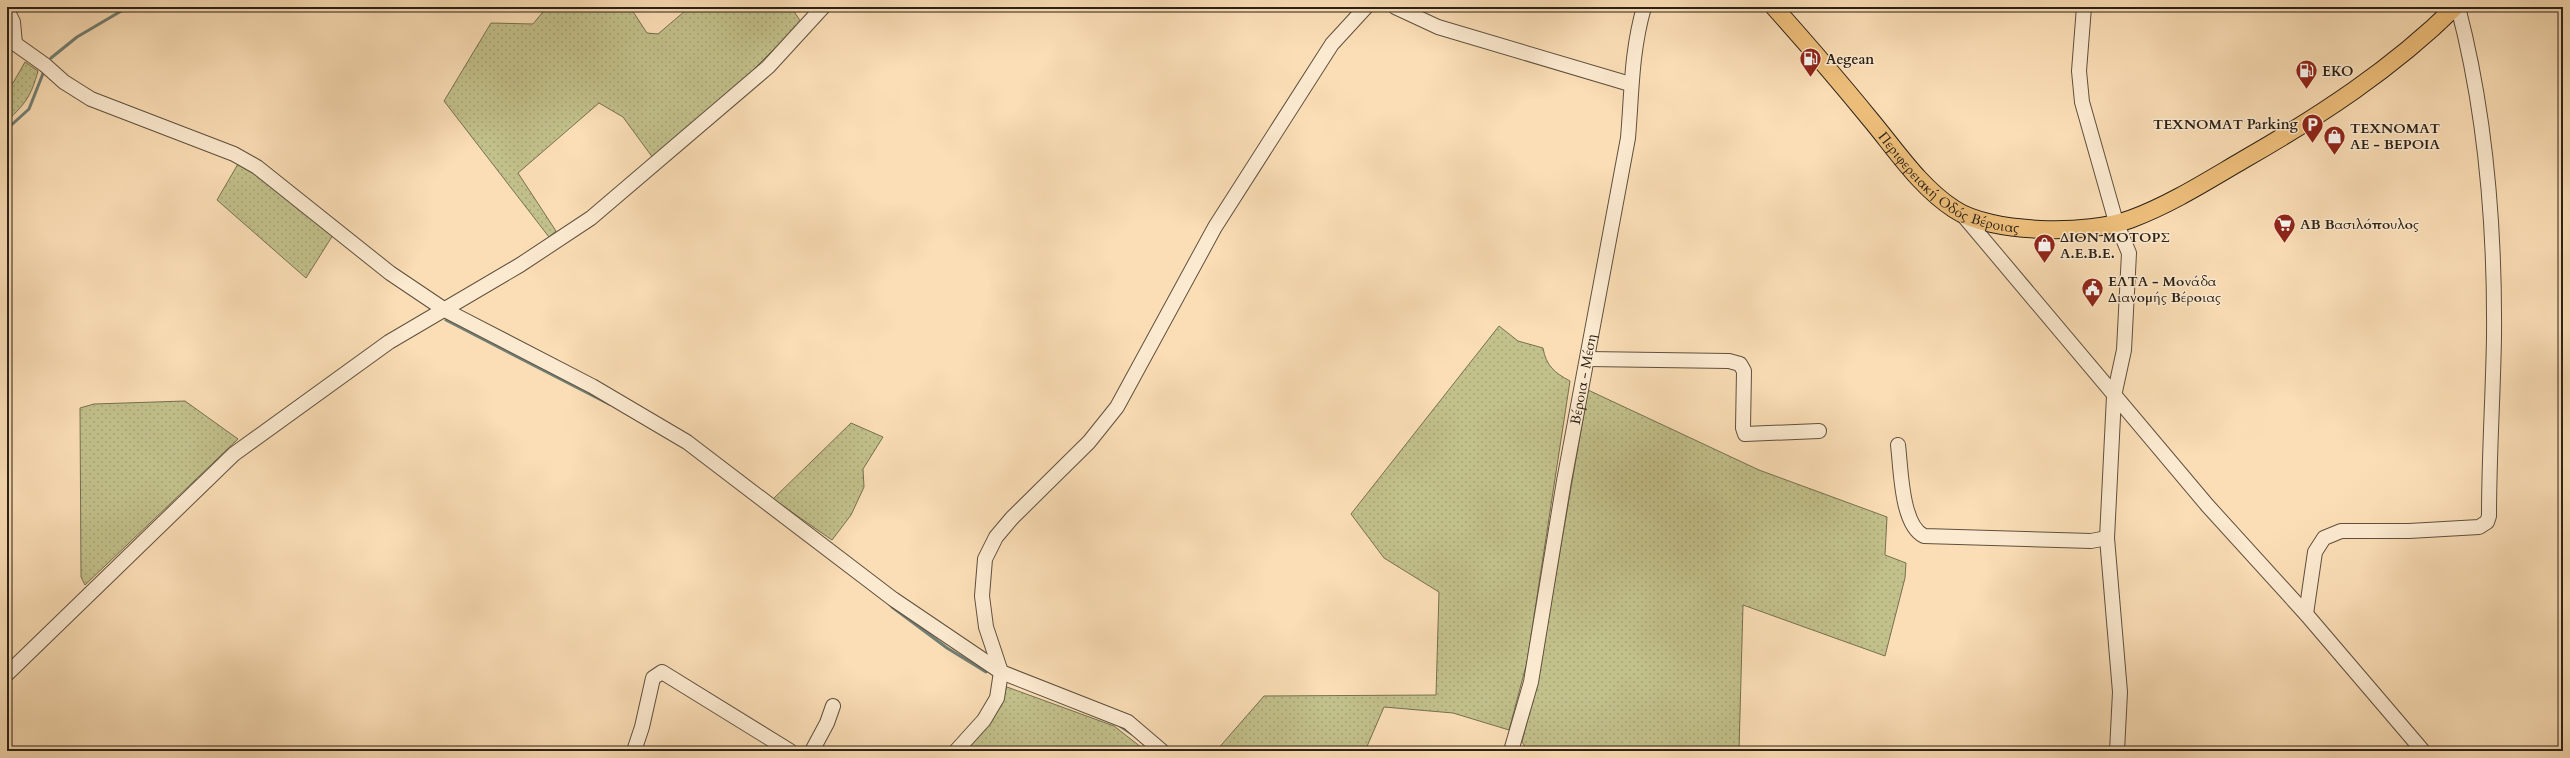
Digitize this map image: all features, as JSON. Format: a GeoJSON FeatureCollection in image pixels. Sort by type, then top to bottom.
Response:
{"type":"FeatureCollection","features":[{"type":"Feature","properties":{"kind":"main road","name":"Περιφερειακή Οδός Βέροιας"},"geometry":{"type":"LineString","coordinates":[[1774,7],[1932,192],[1962,214],[1987,224],[2040,229],[2072,229],[2129,220],[2178,198],[2328,109],[2394,63],[2457,7]]}},
{"type":"Feature","properties":{"kind":"street"},"geometry":{"type":"LineString","coordinates":[[7,674],[234,454],[336,379],[365,361],[389,342],[445,310],[591,218],[768,67],[824,7]]}},
{"type":"Feature","properties":{"kind":"street"},"geometry":{"type":"LineString","coordinates":[[956,751],[984,720],[997,698],[1001,672],[986,627],[982,596],[985,559],[996,537],[1012,518],[1089,442],[1117,407],[1215,227],[1332,44],[1366,7]]}},
{"type":"Feature","properties":{"kind":"street"},"geometry":{"type":"LineString","coordinates":[[1395,7],[1438,27],[1630,84]]}},
{"type":"Feature","properties":{"kind":"street","name":"Βέροια - Μέση"},"geometry":{"type":"LineString","coordinates":[[1515,749],[1531,682],[1564,481],[1588,359],[1628,138],[1630,84],[1636,36],[1644,7]]}},
{"type":"Feature","properties":{"kind":"street"},"geometry":{"type":"LineString","coordinates":[[2084,7],[2079,70],[2082,102],[2116,222],[2129,253],[2124,350],[2114,396],[2107,538],[2120,692],[2117,751]]}},
{"type":"Feature","properties":{"kind":"street"},"geometry":{"type":"LineString","coordinates":[[2306,614],[2316,552],[2324,538],[2341,531],[2409,531],[2478,526],[2487,522],[2489,516],[2494,335],[2491,203],[2479,115],[2457,7]]}},
{"type":"Feature","properties":{"kind":"street"},"geometry":{"type":"LineString","coordinates":[[7,10],[13,22],[11,41],[64,82],[91,99],[234,154],[257,167],[390,273],[445,310],[592,386],[687,442],[893,599],[1001,672],[1128,722],[1162,751]]}},
{"type":"Feature","properties":{"kind":"street"},"geometry":{"type":"LineString","coordinates":[[1962,214],[2028,290],[2114,396],[2207,505],[2306,614],[2423,751]]}},
{"type":"Feature","properties":{"kind":"street"},"geometry":{"type":"LineString","coordinates":[[1588,359],[1729,361],[1740,364],[1744,371],[1743,428],[1745,434],[1818,431]]}},
{"type":"Feature","properties":{"kind":"street"},"geometry":{"type":"LineString","coordinates":[[1898,445],[1905,501],[1911,523],[1917,533],[1924,536],[2091,541],[2107,538]]}},
{"type":"Feature","properties":{"kind":"street"},"geometry":{"type":"LineString","coordinates":[[634,751],[642,727],[653,678],[656,673],[662,672],[790,751]]}},
{"type":"Feature","properties":{"kind":"street"},"geometry":{"type":"LineString","coordinates":[[812,751],[827,723],[833,706]]}},
{"type":"Feature","properties":{"kind":"shaded area"},"geometry":{"type":"Polygon","coordinates":[[[547,7],[630,7],[647,33],[658,34],[685,11],[683,7],[791,7],[801,22],[735,88],[653,158],[623,117],[599,103],[518,173],[556,231],[549,237],[444,101],[491,23],[533,24],[547,7]]]}},
{"type":"Feature","properties":{"kind":"shaded area"},"geometry":{"type":"Polygon","coordinates":[[[25,62],[38,71],[27,99],[7,121],[7,83],[13,83],[25,62]]]}},
{"type":"Feature","properties":{"kind":"shaded area"},"geometry":{"type":"Polygon","coordinates":[[[238,164],[257,175],[333,235],[306,278],[217,200],[238,164]]]}},
{"type":"Feature","properties":{"kind":"shaded area"},"geometry":{"type":"Polygon","coordinates":[[[1499,326],[1518,341],[1543,348],[1546,360],[1552,368],[1570,381],[1527,662],[1509,730],[1453,713],[1384,707],[1365,751],[1216,751],[1264,696],[1436,695],[1439,592],[1384,558],[1351,514],[1499,326]]]}},
{"type":"Feature","properties":{"kind":"shaded area"},"geometry":{"type":"Polygon","coordinates":[[[1588,390],[1759,470],[1887,517],[1885,555],[1906,563],[1905,578],[1885,656],[1743,605],[1739,750],[1528,751],[1522,742],[1539,672],[1588,390]]]}},
{"type":"Feature","properties":{"kind":"shaded area"},"geometry":{"type":"Polygon","coordinates":[[[185,401],[238,439],[85,585],[81,577],[80,408],[94,404],[185,401]]]}},
{"type":"Feature","properties":{"kind":"shaded area"},"geometry":{"type":"Polygon","coordinates":[[[851,423],[883,437],[863,469],[864,487],[851,515],[832,540],[773,499],[851,423]]]}},
{"type":"Feature","properties":{"kind":"shaded area"},"geometry":{"type":"Polygon","coordinates":[[[1007,687],[1114,726],[1146,751],[962,751],[1001,700],[1007,687]]]}},
{"type":"Feature","properties":{"kind":"waterway"},"geometry":{"type":"LineString","coordinates":[[51,58],[77,37],[128,7]]}},
{"type":"Feature","properties":{"kind":"waterway"},"geometry":{"type":"LineString","coordinates":[[7,129],[29,109],[44,71]]}},
{"type":"Feature","properties":{"kind":"waterway"},"geometry":{"type":"LineString","coordinates":[[446,320],[609,404]]}},
{"type":"Feature","properties":{"kind":"waterway"},"geometry":{"type":"LineString","coordinates":[[892,607],[947,648],[986,672]]}},
{"type":"Feature","properties":{"kind":"waterway"},"geometry":{"type":"LineString","coordinates":[[1117,724],[1132,734]]}},
{"type":"Feature","properties":{"kind":"place","name":"Aegean"},"geometry":{"type":"Point","coordinates":[1811,78]}},
{"type":"Feature","properties":{"kind":"place","name":"EKO"},"geometry":{"type":"Point","coordinates":[2307,90]}},
{"type":"Feature","properties":{"kind":"place","name":"ΤΕΧΝΟΜΑΤ Parking"},"geometry":{"type":"Point","coordinates":[2313,144]}},
{"type":"Feature","properties":{"kind":"place","name":"ΤΕΧΝΟΜΑΤ ΑΕ - ΒΕΡΟΙΑ"},"geometry":{"type":"Point","coordinates":[2335,156]}},
{"type":"Feature","properties":{"kind":"place","name":"ΑΒ Βασιλόπουλος"},"geometry":{"type":"Point","coordinates":[2285,244]}},
{"type":"Feature","properties":{"kind":"place","name":"ΔΙΟΝ ΜΟΤΟΡΣ Α.Ε.Β.Ε."},"geometry":{"type":"Point","coordinates":[2044,264]}},
{"type":"Feature","properties":{"kind":"place","name":"ΕΛΤΑ - Μονάδα Διανομής Βέροιας"},"geometry":{"type":"Point","coordinates":[2092,308]}}]}
